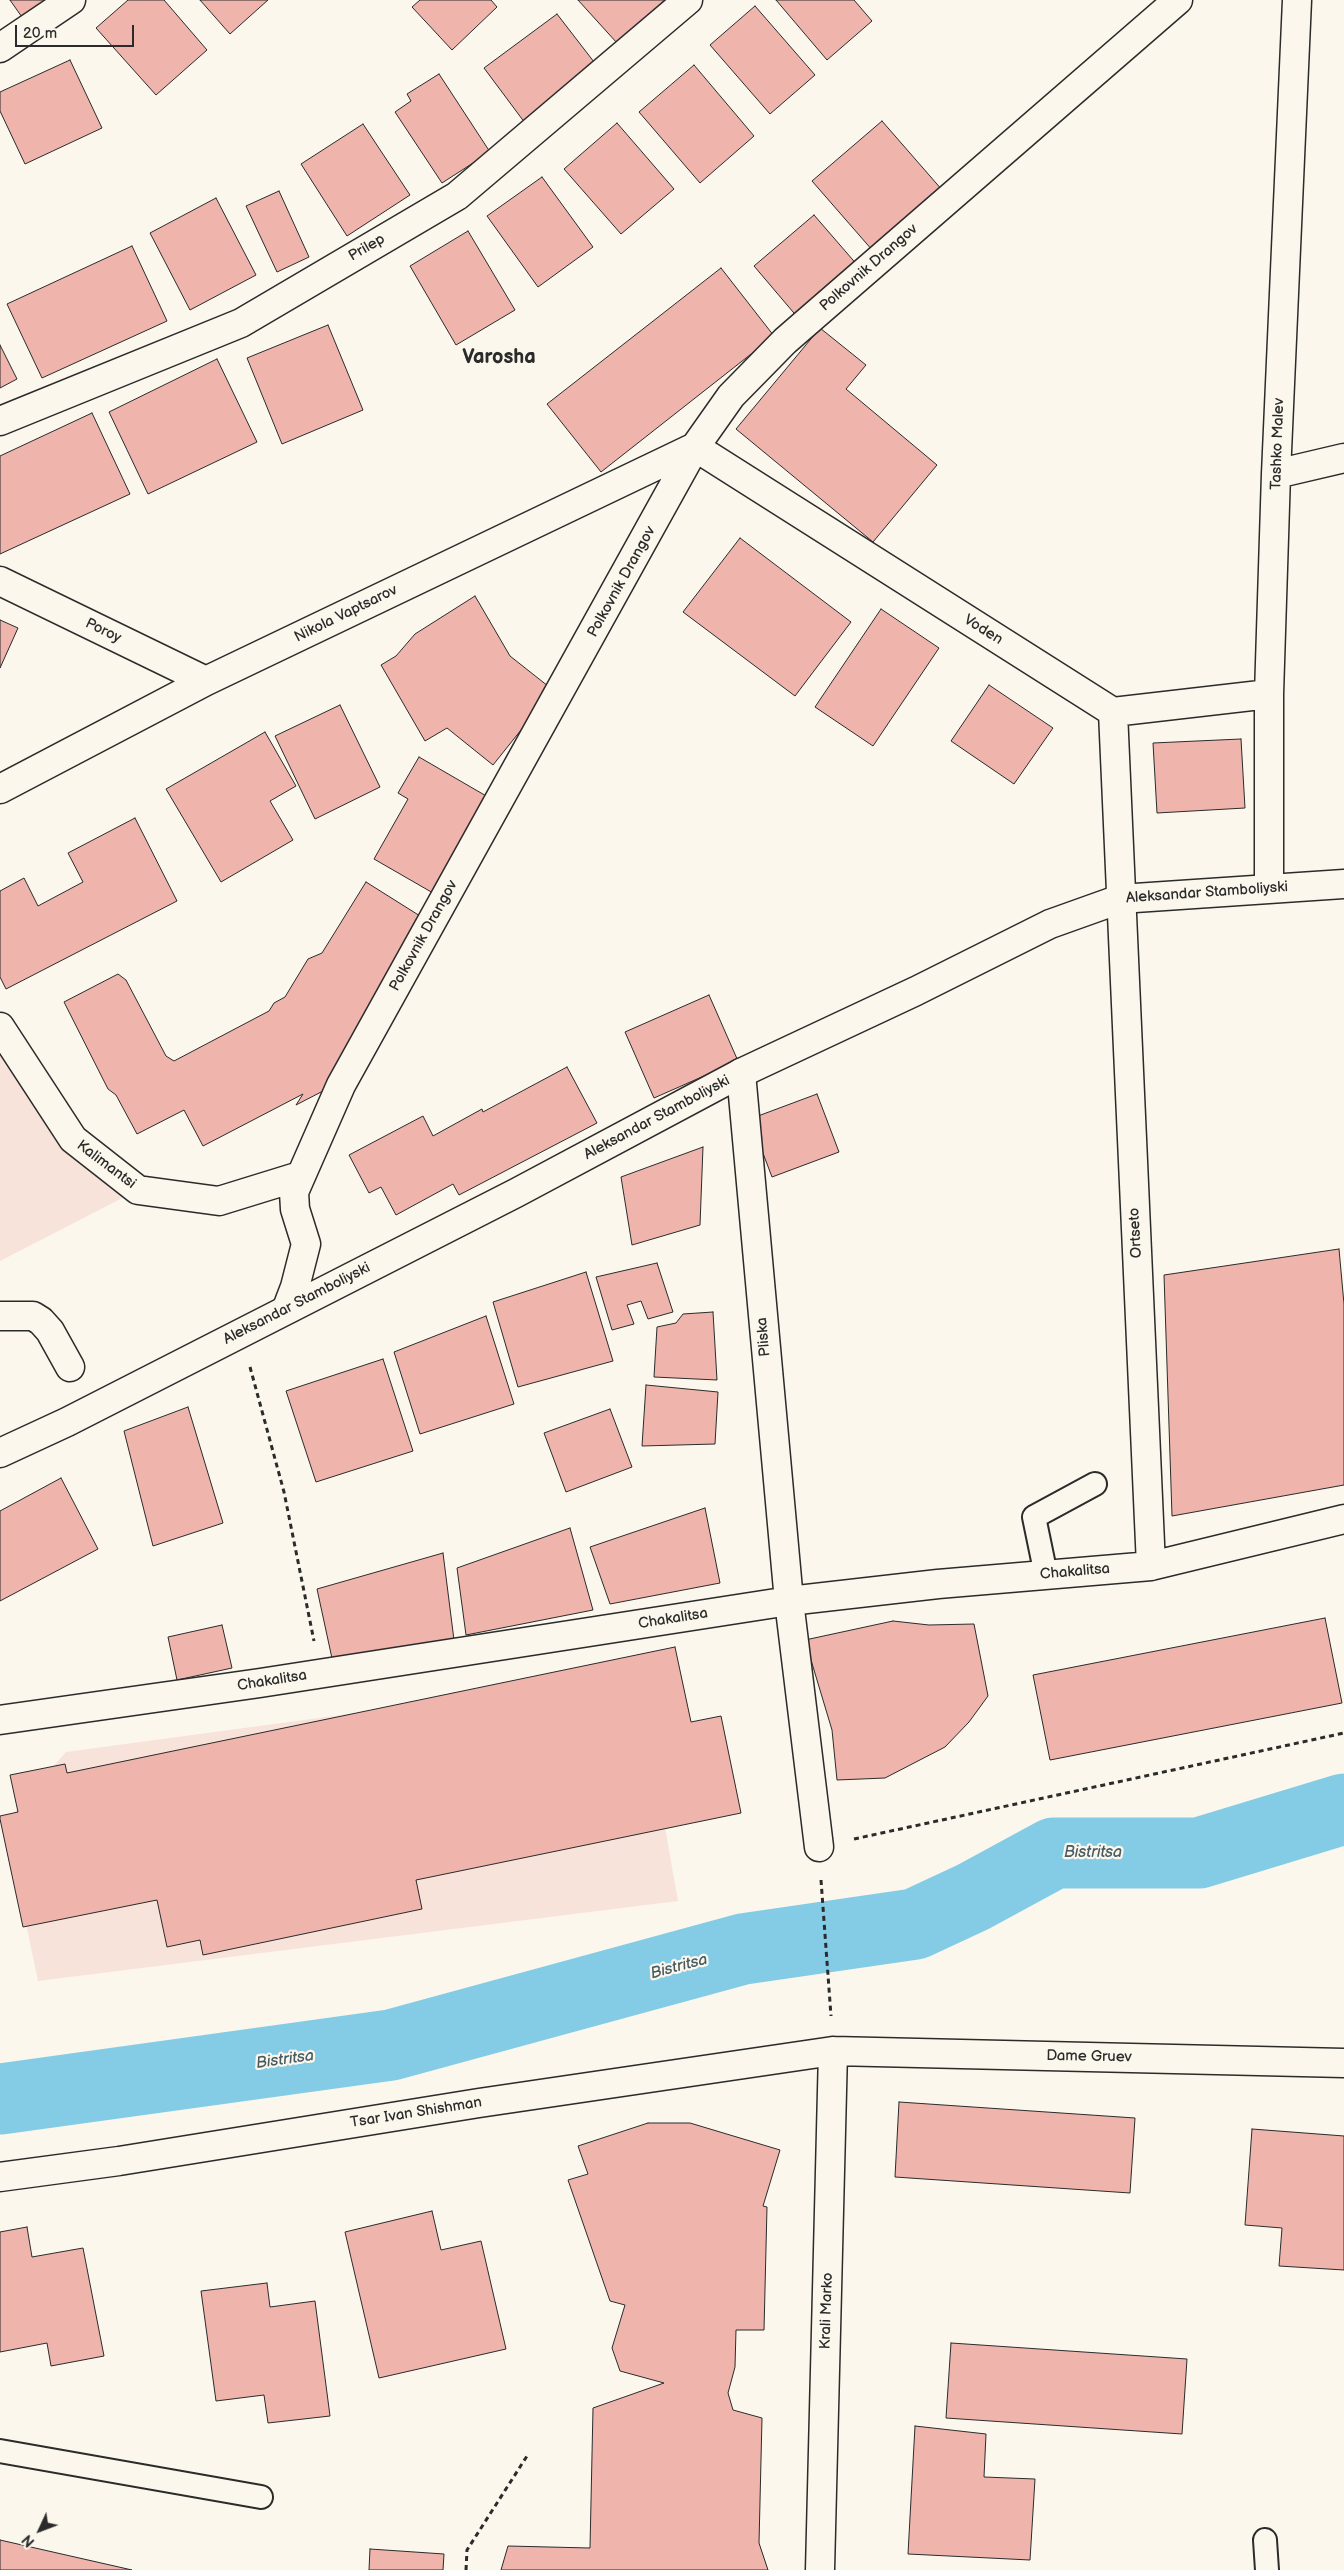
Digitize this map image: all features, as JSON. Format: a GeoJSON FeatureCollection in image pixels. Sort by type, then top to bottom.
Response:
{"type":"FeatureCollection","features":[{"type":"Feature","properties":{"kind":"street"},"geometry":{"type":"LineString","coordinates":[[0,48],[71,0]]}},
{"type":"Feature","properties":{"kind":"street","name":"Prilep"},"geometry":{"type":"LineString","coordinates":[[0,421],[241,323],[457,196],[688,0]]}},
{"type":"Feature","properties":{"kind":"street","name":"Polkovnik Drangov"},"geometry":{"type":"LineString","coordinates":[[287,1308],[306,1244],[295,1209],[294,1192],[341,1085],[695,447],[731,396],[785,341],[1178,0]]}},
{"type":"Feature","properties":{"kind":"street","name":"Tashko Malev"},"geometry":{"type":"LineString","coordinates":[[1269,888],[1269,694],[1276,474],[1297,0]]}},
{"type":"Feature","properties":{"kind":"street","name":"Nikola Vaptsarov"},"geometry":{"type":"LineString","coordinates":[[0,789],[206,681],[695,447]]}},
{"type":"Feature","properties":{"kind":"street","name":"Voden"},"geometry":{"type":"LineString","coordinates":[[695,447],[1113,712]]}},
{"type":"Feature","properties":{"kind":"street"},"geometry":{"type":"LineString","coordinates":[[1276,474],[1344,458]]}},
{"type":"Feature","properties":{"kind":"street","name":"Poroy"},"geometry":{"type":"LineString","coordinates":[[0,581],[206,681]]}},
{"type":"Feature","properties":{"kind":"street"},"geometry":{"type":"LineString","coordinates":[[1120,899],[1113,712],[1269,694]]}},
{"type":"Feature","properties":{"kind":"street","name":"Aleksandar Stamboliyski"},"geometry":{"type":"LineString","coordinates":[[0,1453],[80,1415],[516,1193],[741,1073],[916,991],[1050,924],[1120,899],[1344,884]]}},
{"type":"Feature","properties":{"kind":"street","name":"Ortseto"},"geometry":{"type":"LineString","coordinates":[[1120,899],[1151,1566]]}},
{"type":"Feature","properties":{"kind":"street","name":"Kalimantsi"},"geometry":{"type":"LineString","coordinates":[[0,1026],[73,1139],[138,1190],[219,1201],[300,1176]]}},
{"type":"Feature","properties":{"kind":"street","name":"Pliska"},"geometry":{"type":"LineString","coordinates":[[741,1073],[789,1601],[819,1847]]}},
{"type":"Feature","properties":{"kind":"street"},"geometry":{"type":"LineString","coordinates":[[0,1316],[33,1316],[41,1321],[50,1331],[70,1367]]}},
{"type":"Feature","properties":{"kind":"street","name":"Chakalitsa"},"geometry":{"type":"LineString","coordinates":[[0,1720],[321,1674],[789,1601],[938,1584],[1151,1566],[1344,1520]]}},
{"type":"Feature","properties":{"kind":"street","name":"Dame Gruev"},"geometry":{"type":"LineString","coordinates":[[833,2051],[1344,2063]]}},
{"type":"Feature","properties":{"kind":"street","name":"Tsar Ivan Shishman"},"geometry":{"type":"LineString","coordinates":[[0,2177],[119,2161],[479,2103],[833,2051]]}},
{"type":"Feature","properties":{"kind":"street","name":"Krali Marko"},"geometry":{"type":"LineString","coordinates":[[820,2570],[833,2051]]}},
{"type":"Feature","properties":{"kind":"lane"},"geometry":{"type":"LineString","coordinates":[[1046,1575],[1034,1517],[1095,1484]]}},
{"type":"Feature","properties":{"kind":"lane"},"geometry":{"type":"LineString","coordinates":[[0,2451],[262,2497]]}},
{"type":"Feature","properties":{"kind":"lane"},"geometry":{"type":"LineString","coordinates":[[1265,2540],[1267,2570]]}},
{"type":"Feature","properties":{"kind":"path"},"geometry":{"type":"LineString","coordinates":[[241,1332],[284,1492],[321,1674]]}},
{"type":"Feature","properties":{"kind":"path"},"geometry":{"type":"LineString","coordinates":[[833,2051],[819,1847],[1344,1733]]}},
{"type":"Feature","properties":{"kind":"path"},"geometry":{"type":"LineString","coordinates":[[466,2570],[467,2550],[527,2456]]}},
{"type":"Feature","properties":{"kind":"shaded area"},"geometry":{"type":"Polygon","coordinates":[[[0,1027],[73,1139],[138,1190],[0,1261],[0,1027]]]}},
{"type":"Feature","properties":{"kind":"shaded area"},"geometry":{"type":"Polygon","coordinates":[[[638,1675],[678,1901],[38,1981],[5,1823],[66,1752],[638,1675]]]}},
{"type":"Feature","properties":{"kind":"building"},"geometry":{"type":"Polygon","coordinates":[[[10,0],[51,0],[24,20],[10,0]]]}},
{"type":"Feature","properties":{"kind":"building"},"geometry":{"type":"Polygon","coordinates":[[[128,0],[164,0],[207,50],[156,95],[96,28],[128,0]]]}},
{"type":"Feature","properties":{"kind":"building"},"geometry":{"type":"Polygon","coordinates":[[[200,0],[268,0],[230,34],[200,0]]]}},
{"type":"Feature","properties":{"kind":"building"},"geometry":{"type":"Polygon","coordinates":[[[420,0],[491,0],[497,7],[452,50],[412,7],[420,0]]]}},
{"type":"Feature","properties":{"kind":"building"},"geometry":{"type":"Polygon","coordinates":[[[578,0],[665,0],[617,43],[578,0]]]}},
{"type":"Feature","properties":{"kind":"building"},"geometry":{"type":"Polygon","coordinates":[[[776,0],[854,0],[872,21],[827,60],[776,0]]]}},
{"type":"Feature","properties":{"kind":"building"},"geometry":{"type":"Polygon","coordinates":[[[755,6],[815,75],[770,114],[710,45],[755,6]]]}},
{"type":"Feature","properties":{"kind":"building"},"geometry":{"type":"Polygon","coordinates":[[[557,14],[601,71],[528,127],[484,68],[557,14]]]}},
{"type":"Feature","properties":{"kind":"building"},"geometry":{"type":"Polygon","coordinates":[[[70,60],[102,128],[25,164],[0,111],[0,92],[70,60]]]}},
{"type":"Feature","properties":{"kind":"building"},"geometry":{"type":"Polygon","coordinates":[[[694,65],[754,136],[700,183],[639,112],[694,65]]]}},
{"type":"Feature","properties":{"kind":"building"},"geometry":{"type":"Polygon","coordinates":[[[439,74],[490,152],[442,183],[395,112],[411,101],[407,94],[439,74]]]}},
{"type":"Feature","properties":{"kind":"building"},"geometry":{"type":"Polygon","coordinates":[[[882,121],[943,191],[873,251],[812,181],[882,121]]]}},
{"type":"Feature","properties":{"kind":"building"},"geometry":{"type":"Polygon","coordinates":[[[617,123],[674,189],[621,234],[564,169],[617,123]]]}},
{"type":"Feature","properties":{"kind":"building"},"geometry":{"type":"Polygon","coordinates":[[[363,124],[410,195],[347,236],[301,164],[363,124]]]}},
{"type":"Feature","properties":{"kind":"building"},"geometry":{"type":"Polygon","coordinates":[[[542,177],[593,247],[538,287],[487,216],[542,177]]]}},
{"type":"Feature","properties":{"kind":"building"},"geometry":{"type":"Polygon","coordinates":[[[279,191],[309,257],[277,272],[246,206],[279,191]]]}},
{"type":"Feature","properties":{"kind":"building"},"geometry":{"type":"Polygon","coordinates":[[[216,198],[256,275],[190,310],[150,233],[216,198]]]}},
{"type":"Feature","properties":{"kind":"building"},"geometry":{"type":"Polygon","coordinates":[[[814,215],[859,267],[799,319],[754,266],[814,215]]]}},
{"type":"Feature","properties":{"kind":"building"},"geometry":{"type":"Polygon","coordinates":[[[468,231],[515,310],[456,345],[410,266],[468,231]]]}},
{"type":"Feature","properties":{"kind":"building"},"geometry":{"type":"Polygon","coordinates":[[[132,246],[167,321],[42,378],[7,304],[132,246]]]}},
{"type":"Feature","properties":{"kind":"building"},"geometry":{"type":"Polygon","coordinates":[[[721,268],[774,336],[601,472],[547,404],[721,268]]]}},
{"type":"Feature","properties":{"kind":"building"},"geometry":{"type":"Polygon","coordinates":[[[328,325],[363,410],[282,444],[247,358],[328,325]]]}},
{"type":"Feature","properties":{"kind":"building"},"geometry":{"type":"Polygon","coordinates":[[[820,328],[866,365],[846,389],[937,465],[873,542],[736,429],[820,328]]]}},
{"type":"Feature","properties":{"kind":"building"},"geometry":{"type":"Polygon","coordinates":[[[0,345],[17,379],[0,388],[0,345]]]}},
{"type":"Feature","properties":{"kind":"building"},"geometry":{"type":"Polygon","coordinates":[[[217,359],[257,442],[148,494],[109,412],[217,359]]]}},
{"type":"Feature","properties":{"kind":"building"},"geometry":{"type":"Polygon","coordinates":[[[92,413],[130,494],[0,554],[0,456],[92,413]]]}},
{"type":"Feature","properties":{"kind":"building"},"geometry":{"type":"Polygon","coordinates":[[[740,538],[851,622],[795,696],[683,612],[740,538]]]}},
{"type":"Feature","properties":{"kind":"building"},"geometry":{"type":"Polygon","coordinates":[[[475,596],[510,656],[553,690],[493,765],[447,728],[425,741],[381,665],[396,656],[415,634],[475,596]]]}},
{"type":"Feature","properties":{"kind":"building"},"geometry":{"type":"Polygon","coordinates":[[[881,609],[939,648],[873,746],[815,707],[881,609]]]}},
{"type":"Feature","properties":{"kind":"building"},"geometry":{"type":"Polygon","coordinates":[[[0,620],[18,628],[0,668],[0,620]]]}},
{"type":"Feature","properties":{"kind":"building"},"geometry":{"type":"Polygon","coordinates":[[[989,685],[1053,728],[1014,784],[951,741],[989,685]]]}},
{"type":"Feature","properties":{"kind":"building"},"geometry":{"type":"Polygon","coordinates":[[[340,705],[380,787],[315,819],[275,736],[340,705]]]}},
{"type":"Feature","properties":{"kind":"building"},"geometry":{"type":"Polygon","coordinates":[[[265,732],[296,786],[270,801],[293,840],[221,882],[166,789],[265,732]]]}},
{"type":"Feature","properties":{"kind":"building"},"geometry":{"type":"Polygon","coordinates":[[[1241,739],[1245,808],[1157,813],[1153,743],[1241,739]]]}},
{"type":"Feature","properties":{"kind":"building"},"geometry":{"type":"Polygon","coordinates":[[[419,757],[488,797],[433,893],[374,859],[408,799],[398,793],[419,757]]]}},
{"type":"Feature","properties":{"kind":"building"},"geometry":{"type":"Polygon","coordinates":[[[135,818],[177,901],[6,989],[0,977],[0,891],[24,878],[38,906],[83,882],[68,853],[135,818]]]}},
{"type":"Feature","properties":{"kind":"building"},"geometry":{"type":"Polygon","coordinates":[[[366,882],[428,921],[323,1091],[296,1105],[303,1094],[203,1146],[184,1110],[137,1134],[116,1095],[108,1089],[64,1002],[118,974],[126,980],[166,1056],[174,1061],[269,1011],[274,1003],[285,997],[308,959],[322,953],[366,882]]]}},
{"type":"Feature","properties":{"kind":"building"},"geometry":{"type":"Polygon","coordinates":[[[709,995],[738,1061],[654,1098],[625,1032],[709,995]]]}},
{"type":"Feature","properties":{"kind":"building"},"geometry":{"type":"Polygon","coordinates":[[[567,1067],[597,1123],[459,1195],[453,1184],[396,1215],[381,1187],[369,1193],[349,1155],[423,1116],[433,1136],[482,1109],[483,1112],[567,1067]]]}},
{"type":"Feature","properties":{"kind":"building"},"geometry":{"type":"Polygon","coordinates":[[[817,1094],[839,1152],[772,1177],[750,1119],[817,1094]]]}},
{"type":"Feature","properties":{"kind":"building"},"geometry":{"type":"Polygon","coordinates":[[[703,1147],[700,1225],[632,1245],[621,1177],[703,1147]]]}},
{"type":"Feature","properties":{"kind":"building"},"geometry":{"type":"Polygon","coordinates":[[[1339,1249],[1344,1304],[1344,1485],[1172,1516],[1164,1275],[1339,1249]]]}},
{"type":"Feature","properties":{"kind":"building"},"geometry":{"type":"Polygon","coordinates":[[[657,1263],[673,1312],[648,1319],[641,1301],[627,1305],[634,1324],[612,1330],[596,1277],[657,1263]]]}},
{"type":"Feature","properties":{"kind":"building"},"geometry":{"type":"Polygon","coordinates":[[[586,1272],[613,1361],[518,1387],[493,1302],[586,1272]]]}},
{"type":"Feature","properties":{"kind":"building"},"geometry":{"type":"Polygon","coordinates":[[[713,1312],[717,1380],[654,1377],[657,1327],[676,1323],[683,1314],[713,1312]]]}},
{"type":"Feature","properties":{"kind":"building"},"geometry":{"type":"Polygon","coordinates":[[[486,1316],[514,1404],[420,1434],[394,1352],[486,1316]]]}},
{"type":"Feature","properties":{"kind":"building"},"geometry":{"type":"Polygon","coordinates":[[[383,1359],[413,1451],[316,1482],[286,1391],[383,1359]]]}},
{"type":"Feature","properties":{"kind":"building"},"geometry":{"type":"Polygon","coordinates":[[[646,1385],[718,1392],[715,1444],[642,1446],[646,1385]]]}},
{"type":"Feature","properties":{"kind":"building"},"geometry":{"type":"Polygon","coordinates":[[[188,1407],[223,1523],[153,1546],[124,1431],[188,1407]]]}},
{"type":"Feature","properties":{"kind":"building"},"geometry":{"type":"Polygon","coordinates":[[[610,1409],[632,1467],[566,1492],[544,1433],[610,1409]]]}},
{"type":"Feature","properties":{"kind":"building"},"geometry":{"type":"Polygon","coordinates":[[[61,1478],[98,1549],[0,1601],[0,1511],[61,1478]]]}},
{"type":"Feature","properties":{"kind":"building"},"geometry":{"type":"Polygon","coordinates":[[[705,1508],[720,1583],[610,1604],[590,1547],[705,1508]]]}},
{"type":"Feature","properties":{"kind":"building"},"geometry":{"type":"Polygon","coordinates":[[[570,1528],[593,1610],[466,1635],[457,1568],[570,1528]]]}},
{"type":"Feature","properties":{"kind":"building"},"geometry":{"type":"Polygon","coordinates":[[[443,1553],[454,1640],[333,1663],[317,1589],[443,1553]]]}},
{"type":"Feature","properties":{"kind":"building"},"geometry":{"type":"Polygon","coordinates":[[[1325,1618],[1342,1703],[1050,1760],[1033,1675],[1325,1618]]]}},
{"type":"Feature","properties":{"kind":"building"},"geometry":{"type":"Polygon","coordinates":[[[893,1621],[929,1625],[974,1624],[988,1696],[969,1722],[945,1747],[885,1778],[837,1780],[832,1730],[805,1640],[893,1621]]]}},
{"type":"Feature","properties":{"kind":"building"},"geometry":{"type":"Polygon","coordinates":[[[222,1625],[232,1668],[177,1680],[168,1637],[222,1625]]]}},
{"type":"Feature","properties":{"kind":"building"},"geometry":{"type":"Polygon","coordinates":[[[675,1647],[691,1722],[721,1716],[741,1813],[416,1880],[422,1909],[203,1955],[200,1940],[167,1947],[157,1900],[23,1927],[0,1819],[0,1816],[18,1812],[10,1775],[65,1764],[67,1773],[675,1647]]]}},
{"type":"Feature","properties":{"kind":"building"},"geometry":{"type":"Polygon","coordinates":[[[899,2102],[1135,2118],[1130,2193],[895,2177],[899,2102]]]}},
{"type":"Feature","properties":{"kind":"building"},"geometry":{"type":"Polygon","coordinates":[[[648,2123],[690,2123],[780,2150],[763,2206],[767,2207],[764,2330],[736,2330],[735,2367],[728,2393],[733,2410],[762,2418],[759,2543],[768,2570],[501,2570],[508,2546],[590,2548],[593,2408],[664,2383],[620,2371],[612,2348],[625,2305],[610,2301],[568,2180],[588,2174],[578,2146],[648,2123]]]}},
{"type":"Feature","properties":{"kind":"building"},"geometry":{"type":"Polygon","coordinates":[[[1252,2129],[1344,2136],[1344,2270],[1279,2266],[1282,2228],[1245,2225],[1252,2129]]]}},
{"type":"Feature","properties":{"kind":"building"},"geometry":{"type":"Polygon","coordinates":[[[432,2211],[441,2250],[481,2241],[506,2349],[379,2378],[345,2232],[432,2211]]]}},
{"type":"Feature","properties":{"kind":"building"},"geometry":{"type":"Polygon","coordinates":[[[27,2227],[32,2257],[83,2248],[104,2356],[51,2366],[47,2343],[0,2352],[0,2232],[27,2227]]]}},
{"type":"Feature","properties":{"kind":"building"},"geometry":{"type":"Polygon","coordinates":[[[267,2283],[270,2307],[315,2301],[330,2416],[268,2423],[264,2395],[216,2401],[201,2291],[267,2283]]]}},
{"type":"Feature","properties":{"kind":"building"},"geometry":{"type":"Polygon","coordinates":[[[951,2343],[1187,2359],[1182,2434],[946,2418],[951,2343]]]}},
{"type":"Feature","properties":{"kind":"building"},"geometry":{"type":"Polygon","coordinates":[[[915,2426],[986,2434],[984,2477],[1035,2479],[1030,2560],[908,2554],[915,2426]]]}},
{"type":"Feature","properties":{"kind":"building"},"geometry":{"type":"Polygon","coordinates":[[[0,2540],[132,2570],[0,2570],[0,2540]]]}},
{"type":"Feature","properties":{"kind":"building"},"geometry":{"type":"Polygon","coordinates":[[[370,2549],[444,2554],[443,2570],[369,2570],[370,2549]]]}},
{"type":"Feature","properties":{"kind":"waterway","name":"Bistritsa"},"geometry":{"type":"LineString","coordinates":[[0,2099],[391,2045],[743,1949],[915,1924],[973,1897],[1054,1853],[1199,1853],[1344,1809]]}},
{"type":"Feature","properties":{"kind":"district","name":"Varosha"},"geometry":{"type":"Point","coordinates":[499,358]}}]}
